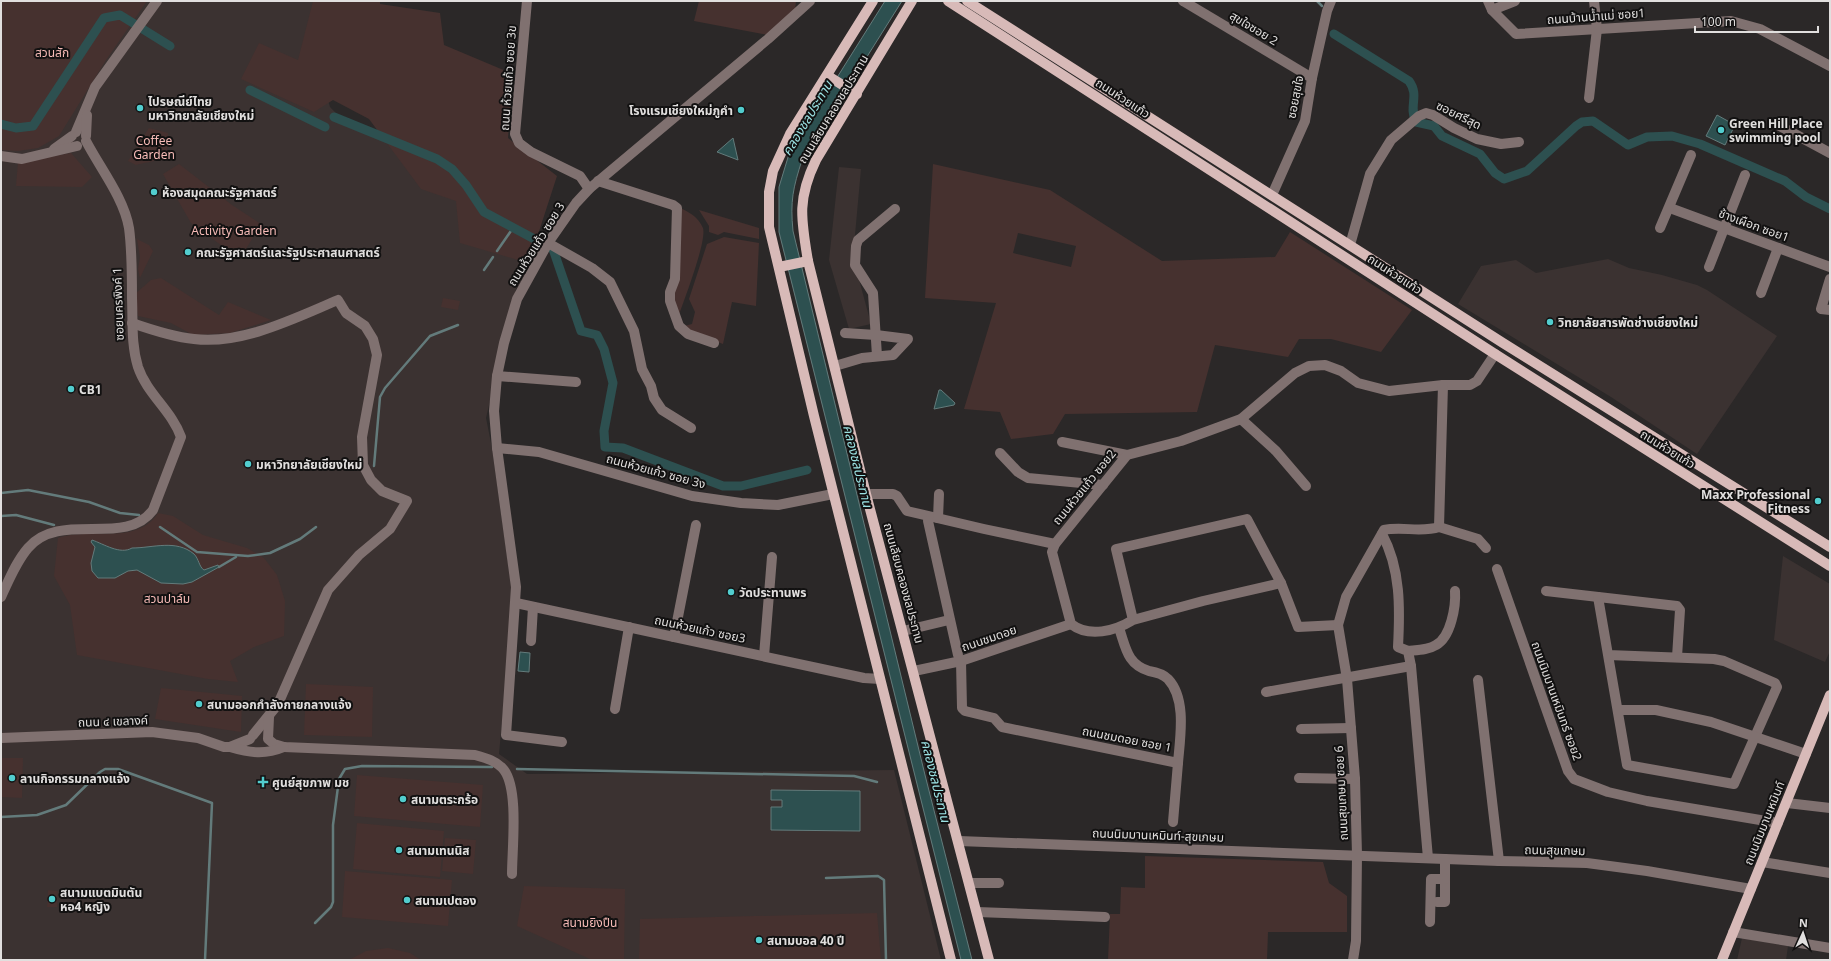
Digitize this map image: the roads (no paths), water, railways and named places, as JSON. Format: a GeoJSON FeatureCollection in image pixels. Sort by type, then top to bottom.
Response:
{"type":"FeatureCollection","features":[{"type":"Feature","properties":{"kind":"main road","name":"ถนนเลียบคลองชลประทาน"},"geometry":{"type":"LineString","coordinates":[[873,1],[830,77],[790,134],[772,171],[769,192],[769,227],[781,267],[833,494],[951,960]]}},
{"type":"Feature","properties":{"kind":"main road","name":"ถนนเลียบคลองชลประทาน"},"geometry":{"type":"LineString","coordinates":[[912,1],[853,92],[816,160],[803,193],[801,209],[802,226],[806,261],[836,366],[866,494],[904,631],[989,960]]}},
{"type":"Feature","properties":{"kind":"main road","name":"ถนนห้วยแก้ว"},"geometry":{"type":"LineString","coordinates":[[948,1],[1495,354],[1830,566]]}},
{"type":"Feature","properties":{"kind":"main road","name":"ถนนห้วยแก้ว"},"geometry":{"type":"LineString","coordinates":[[968,1],[1502,343],[1830,548]]}},
{"type":"Feature","properties":{"kind":"main road"},"geometry":{"type":"LineString","coordinates":[[830,77],[853,92]]}},
{"type":"Feature","properties":{"kind":"main road"},"geometry":{"type":"LineString","coordinates":[[1266,206],[1272,195]]}},
{"type":"Feature","properties":{"kind":"main road"},"geometry":{"type":"LineString","coordinates":[[781,267],[806,261]]}},
{"type":"Feature","properties":{"kind":"main road"},"geometry":{"type":"LineString","coordinates":[[1495,354],[1502,343]]}},
{"type":"Feature","properties":{"kind":"main road","name":"ถนนนิมมานเหมินท์"},"geometry":{"type":"LineString","coordinates":[[1722,960],[1830,696]]}},
{"type":"Feature","properties":{"kind":"street"},"geometry":{"type":"LineString","coordinates":[[43,154],[58,147],[74,134],[95,87],[157,1]]}},
{"type":"Feature","properties":{"kind":"street","name":"ถนน ห้วยแก้ว ซอย 3ข"},"geometry":{"type":"LineString","coordinates":[[527,1],[516,134],[519,143],[530,152],[580,176],[589,189]]}},
{"type":"Feature","properties":{"kind":"street","name":"ถนนห้วยแก้ว ซอย 3"},"geometry":{"type":"LineString","coordinates":[[562,742],[506,735],[516,586],[497,448],[494,411],[497,376],[504,343],[517,299],[546,247],[576,203],[589,189],[768,39],[810,1]]}},
{"type":"Feature","properties":{"kind":"street","name":"สุขใจซอย 2"},"geometry":{"type":"LineString","coordinates":[[1183,1],[1312,78]]}},
{"type":"Feature","properties":{"kind":"street","name":"ซอยสุขใจ"},"geometry":{"type":"LineString","coordinates":[[1272,195],[1305,121],[1312,78],[1326,15],[1332,1]]}},
{"type":"Feature","properties":{"kind":"street"},"geometry":{"type":"LineString","coordinates":[[1490,6],[1515,1]]}},
{"type":"Feature","properties":{"kind":"street"},"geometry":{"type":"LineString","coordinates":[[1589,98],[1597,30],[1594,1]]}},
{"type":"Feature","properties":{"kind":"street","name":"ถนนบ้านน้ำแม่ ซอย1"},"geometry":{"type":"LineString","coordinates":[[1490,6],[1516,34],[1597,30],[1710,20],[1731,21],[1760,29],[1830,66]]}},
{"type":"Feature","properties":{"kind":"street"},"geometry":{"type":"LineString","coordinates":[[1,156],[22,159],[82,142],[88,105]]}},
{"type":"Feature","properties":{"kind":"street","name":"ซอยศรีสุด"},"geometry":{"type":"LineString","coordinates":[[1350,245],[1370,174],[1391,140],[1415,118],[1426,113],[1433,115],[1454,128],[1477,139],[1501,144],[1519,142]]}},
{"type":"Feature","properties":{"kind":"street"},"geometry":{"type":"LineString","coordinates":[[1778,124],[1830,153]]}},
{"type":"Feature","properties":{"kind":"street","name":"ซอยนครพิงค์ 1"},"geometry":{"type":"LineString","coordinates":[[1,597],[18,563],[28,548],[39,539],[66,529],[129,526],[143,521],[153,510],[181,437],[179,430],[156,399],[138,368],[132,345],[129,228],[119,198],[82,142],[73,143],[74,134]]}},
{"type":"Feature","properties":{"kind":"street"},"geometry":{"type":"LineString","coordinates":[[1660,228],[1670,208],[1691,155]]}},
{"type":"Feature","properties":{"kind":"street"},"geometry":{"type":"LineString","coordinates":[[1709,267],[1745,175]]}},
{"type":"Feature","properties":{"kind":"street"},"geometry":{"type":"LineString","coordinates":[[598,181],[673,205],[677,208],[675,279],[670,292],[670,301],[679,326],[688,334],[714,343]]}},
{"type":"Feature","properties":{"kind":"street","name":"ช้างเผือก ซอย1"},"geometry":{"type":"LineString","coordinates":[[1670,208],[1830,267]]}},
{"type":"Feature","properties":{"kind":"street"},"geometry":{"type":"LineString","coordinates":[[877,356],[873,293],[855,265],[856,246],[858,240],[895,209]]}},
{"type":"Feature","properties":{"kind":"street"},"geometry":{"type":"LineString","coordinates":[[546,247],[592,268],[610,282],[634,331],[642,369],[651,386],[654,398],[662,410],[691,428]]}},
{"type":"Feature","properties":{"kind":"street"},"geometry":{"type":"LineString","coordinates":[[1761,293],[1778,248]]}},
{"type":"Feature","properties":{"kind":"street"},"geometry":{"type":"LineString","coordinates":[[1830,279],[1821,309],[1830,310]]}},
{"type":"Feature","properties":{"kind":"street"},"geometry":{"type":"LineString","coordinates":[[132,323],[167,334],[195,340],[219,339],[247,334],[281,324],[338,300],[346,313],[364,326],[373,338],[377,355],[362,437],[363,465],[371,480],[382,491],[407,501],[390,529],[359,555],[328,590],[285,690],[269,717],[251,737],[227,747]]}},
{"type":"Feature","properties":{"kind":"street"},"geometry":{"type":"LineString","coordinates":[[836,366],[856,360],[893,355],[908,339],[845,333]]}},
{"type":"Feature","properties":{"kind":"street","name":"ถนนห้วยแก้ว ซอย2"},"geometry":{"type":"LineString","coordinates":[[1055,544],[1127,455],[1136,451],[1181,442],[1241,419],[1295,373],[1309,366],[1326,365],[1341,371],[1358,383],[1389,391],[1443,385],[1470,385],[1477,381],[1495,354]]}},
{"type":"Feature","properties":{"kind":"street"},"geometry":{"type":"LineString","coordinates":[[497,376],[576,382]]}},
{"type":"Feature","properties":{"kind":"street"},"geometry":{"type":"LineString","coordinates":[[1438,527],[1443,385]]}},
{"type":"Feature","properties":{"kind":"street"},"geometry":{"type":"LineString","coordinates":[[1241,419],[1276,451],[1306,486]]}},
{"type":"Feature","properties":{"kind":"street"},"geometry":{"type":"LineString","coordinates":[[1062,442],[1127,455]]}},
{"type":"Feature","properties":{"kind":"street","name":"ถนนห้วยแก้ว ซอย 3ง"},"geometry":{"type":"LineString","coordinates":[[497,448],[539,452],[692,496],[741,503],[778,505],[833,494]]}},
{"type":"Feature","properties":{"kind":"street"},"geometry":{"type":"LineString","coordinates":[[1000,453],[1018,472],[1028,478],[1103,485]]}},
{"type":"Feature","properties":{"kind":"street"},"geometry":{"type":"LineString","coordinates":[[866,494],[893,494],[897,496],[906,511],[1055,544],[1052,552],[1052,558],[1071,624],[1077,628],[1090,631],[1119,628],[1133,620],[1203,601],[1281,583]]}},
{"type":"Feature","properties":{"kind":"street"},"geometry":{"type":"LineString","coordinates":[[938,518],[939,494]]}},
{"type":"Feature","properties":{"kind":"street"},"geometry":{"type":"LineString","coordinates":[[1133,620],[1116,549],[1247,519],[1281,583],[1298,627],[1338,625],[1346,597],[1384,530],[1394,528],[1431,529],[1438,527],[1478,539],[1486,548]]}},
{"type":"Feature","properties":{"kind":"street"},"geometry":{"type":"LineString","coordinates":[[928,521],[949,620],[960,658]]}},
{"type":"Feature","properties":{"kind":"street"},"geometry":{"type":"LineString","coordinates":[[674,637],[696,525]]}},
{"type":"Feature","properties":{"kind":"street"},"geometry":{"type":"LineString","coordinates":[[1382,534],[1389,548],[1398,584],[1400,620],[1398,647],[1408,651],[1424,650],[1437,645],[1445,636],[1456,605],[1455,591]]}},
{"type":"Feature","properties":{"kind":"street"},"geometry":{"type":"LineString","coordinates":[[764,656],[772,557]]}},
{"type":"Feature","properties":{"kind":"street","name":"ถนนนิมมานเหมินทร์ ซอย2"},"geometry":{"type":"LineString","coordinates":[[1497,569],[1568,771],[1574,779],[1608,792],[1647,801],[1778,823]]}},
{"type":"Feature","properties":{"kind":"street"},"geometry":{"type":"LineString","coordinates":[[1546,591],[1677,606],[1680,610],[1677,657]]}},
{"type":"Feature","properties":{"kind":"street"},"geometry":{"type":"LineString","coordinates":[[1598,597],[1608,655],[1618,710],[1627,765],[1734,784],[1777,687],[1775,683],[1724,661],[1677,657],[1608,655]]}},
{"type":"Feature","properties":{"kind":"street","name":"ถนนห้วยแก้ว ซอย3"},"geometry":{"type":"LineString","coordinates":[[516,603],[864,678],[880,679]]}},
{"type":"Feature","properties":{"kind":"street"},"geometry":{"type":"LineString","coordinates":[[531,641],[533,607]]}},
{"type":"Feature","properties":{"kind":"street"},"geometry":{"type":"LineString","coordinates":[[904,631],[949,620]]}},
{"type":"Feature","properties":{"kind":"street","name":"ถนนชมดอย"},"geometry":{"type":"LineString","coordinates":[[914,671],[1071,624]]}},
{"type":"Feature","properties":{"kind":"street","name":"ถนนสุขเกษม ซอย 6"},"geometry":{"type":"LineString","coordinates":[[1338,625],[1347,679],[1355,779],[1357,855],[1356,941],[1353,960]]}},
{"type":"Feature","properties":{"kind":"street"},"geometry":{"type":"LineString","coordinates":[[615,709],[629,627]]}},
{"type":"Feature","properties":{"kind":"street","name":"ถนนชมดอย ซอย 1"},"geometry":{"type":"LineString","coordinates":[[960,658],[962,708],[965,711],[994,718],[1002,727],[1178,762],[1180,731],[1179,704],[1177,695],[1168,679],[1141,668],[1131,662],[1119,628]]}},
{"type":"Feature","properties":{"kind":"street"},"geometry":{"type":"LineString","coordinates":[[1408,651],[1411,666],[1428,858]]}},
{"type":"Feature","properties":{"kind":"street"},"geometry":{"type":"LineString","coordinates":[[1266,692],[1347,679],[1411,666]]}},
{"type":"Feature","properties":{"kind":"street"},"geometry":{"type":"LineString","coordinates":[[1478,680],[1499,862]]}},
{"type":"Feature","properties":{"kind":"street"},"geometry":{"type":"LineString","coordinates":[[1618,710],[1656,710],[1711,722],[1806,754]]}},
{"type":"Feature","properties":{"kind":"street"},"geometry":{"type":"LineString","coordinates":[[269,717],[268,739],[274,744],[284,747],[475,755],[496,762],[505,771],[511,783],[513,802],[512,874]]}},
{"type":"Feature","properties":{"kind":"street"},"geometry":{"type":"LineString","coordinates":[[1301,729],[1351,728]]}},
{"type":"Feature","properties":{"kind":"street","name":"ถนน ๔ เขลางค์"},"geometry":{"type":"LineString","coordinates":[[1,738],[152,732],[198,738],[227,747],[258,753],[273,752],[284,747]]}},
{"type":"Feature","properties":{"kind":"street"},"geometry":{"type":"LineString","coordinates":[[1173,822],[1178,762]]}},
{"type":"Feature","properties":{"kind":"street"},"geometry":{"type":"LineString","coordinates":[[1299,778],[1355,779]]}},
{"type":"Feature","properties":{"kind":"street"},"geometry":{"type":"LineString","coordinates":[[1786,803],[1830,808]]}},
{"type":"Feature","properties":{"kind":"street","name":"ถนนนิมมานเหมินท์-สุขเกษม"},"geometry":{"type":"LineString","coordinates":[[958,841],[1357,855]]}},
{"type":"Feature","properties":{"kind":"street","name":"ถนนสุขเกษม"},"geometry":{"type":"LineString","coordinates":[[1357,855],[1499,862],[1587,863],[1647,871],[1751,889]]}},
{"type":"Feature","properties":{"kind":"street"},"geometry":{"type":"LineString","coordinates":[[1437,902],[1445,902],[1445,859]]}},
{"type":"Feature","properties":{"kind":"street"},"geometry":{"type":"LineString","coordinates":[[1762,862],[1830,873]]}},
{"type":"Feature","properties":{"kind":"street"},"geometry":{"type":"LineString","coordinates":[[1430,922],[1431,879],[1445,879]]}},
{"type":"Feature","properties":{"kind":"street"},"geometry":{"type":"LineString","coordinates":[[969,883],[999,883]]}},
{"type":"Feature","properties":{"kind":"street"},"geometry":{"type":"LineString","coordinates":[[977,912],[1105,917]]}},
{"type":"Feature","properties":{"kind":"street"},"geometry":{"type":"LineString","coordinates":[[1734,932],[1830,948]]}},
{"type":"Feature","properties":{"kind":"water"},"geometry":{"type":"Polygon","coordinates":[[[885,1],[902,1],[802,160],[793,195],[793,231],[925,775],[972,960],[961,960],[779,232],[779,187],[789,154],[885,1]]]}},
{"type":"Feature","properties":{"kind":"water","name":"Green Hill Place swimming pool"},"geometry":{"type":"Polygon","coordinates":[[[1717,115],[1735,125],[1725,145],[1706,136],[1717,115]]]}},
{"type":"Feature","properties":{"kind":"water"},"geometry":{"type":"Polygon","coordinates":[[[733,138],[738,160],[717,152],[733,138]]]}},
{"type":"Feature","properties":{"kind":"water"},"geometry":{"type":"Polygon","coordinates":[[[939,390],[941,390],[955,403],[954,405],[934,409],[939,390]]]}},
{"type":"Feature","properties":{"kind":"water"},"geometry":{"type":"Polygon","coordinates":[[[92,540],[117,550],[164,545],[180,547],[187,549],[194,554],[204,570],[218,565],[219,567],[192,582],[183,584],[161,583],[137,570],[128,571],[115,578],[98,578],[92,571],[91,563],[95,547],[91,542],[92,540]]]}},
{"type":"Feature","properties":{"kind":"water"},"geometry":{"type":"Polygon","coordinates":[[[520,652],[530,653],[529,672],[518,671],[520,652]]]}},
{"type":"Feature","properties":{"kind":"water"},"geometry":{"type":"Polygon","coordinates":[[[771,790],[860,791],[860,831],[771,830],[771,807],[782,807],[782,800],[771,800],[771,790]]]}},
{"type":"Feature","properties":{"kind":"waterway"},"geometry":{"type":"LineString","coordinates":[[1317,1],[1322,6]]}},
{"type":"Feature","properties":{"kind":"waterway"},"geometry":{"type":"LineString","coordinates":[[1,124],[16,128],[33,126],[104,18],[120,15],[170,46]]}},
{"type":"Feature","properties":{"kind":"waterway"},"geometry":{"type":"LineString","coordinates":[[1334,34],[1409,81],[1414,91],[1413,111],[1416,122],[1434,126],[1442,136],[1480,154],[1495,173],[1504,179],[1527,171],[1576,126],[1582,122],[1593,121],[1628,145],[1647,137],[1672,136],[1700,144],[1785,181],[1806,197],[1830,209]]}},
{"type":"Feature","properties":{"kind":"waterway"},"geometry":{"type":"LineString","coordinates":[[250,90],[325,127]]}},
{"type":"Feature","properties":{"kind":"waterway"},"geometry":{"type":"LineString","coordinates":[[334,117],[437,159],[452,169],[466,185],[484,212],[553,249],[581,331],[597,335],[604,349],[613,383],[604,431],[605,447],[623,448],[723,486],[741,486],[807,470]]}},
{"type":"Feature","properties":{"kind":"waterway"},"geometry":{"type":"LineString","coordinates":[[497,251],[513,228]]}},
{"type":"Feature","properties":{"kind":"waterway"},"geometry":{"type":"LineString","coordinates":[[484,270],[493,257]]}},
{"type":"Feature","properties":{"kind":"waterway"},"geometry":{"type":"LineString","coordinates":[[374,466],[380,397],[385,388],[430,336],[458,325]]}},
{"type":"Feature","properties":{"kind":"waterway"},"geometry":{"type":"LineString","coordinates":[[1,493],[28,490],[89,502],[120,513],[139,515]]}},
{"type":"Feature","properties":{"kind":"waterway"},"geometry":{"type":"LineString","coordinates":[[1,516],[16,515],[54,525]]}},
{"type":"Feature","properties":{"kind":"waterway"},"geometry":{"type":"LineString","coordinates":[[160,527],[197,552],[248,556],[270,553],[300,539],[316,527]]}},
{"type":"Feature","properties":{"kind":"waterway"},"geometry":{"type":"LineString","coordinates":[[219,567],[236,557]]}},
{"type":"Feature","properties":{"kind":"waterway"},"geometry":{"type":"LineString","coordinates":[[315,923],[331,907],[333,902],[333,825],[339,779],[345,769],[362,766],[492,767]]}},
{"type":"Feature","properties":{"kind":"waterway"},"geometry":{"type":"LineString","coordinates":[[1,817],[37,815],[66,805],[105,769],[118,769],[212,803],[205,960]]}},
{"type":"Feature","properties":{"kind":"waterway"},"geometry":{"type":"LineString","coordinates":[[517,769],[854,776],[877,782]]}},
{"type":"Feature","properties":{"kind":"waterway"},"geometry":{"type":"LineString","coordinates":[[826,878],[878,876],[884,880],[886,960]]}},
{"type":"Feature","properties":{"kind":"place","name":"ไปรษณีย์ไทย มหาวิทยาลัยเชียงใหม่"},"geometry":{"type":"Point","coordinates":[140,108]}},
{"type":"Feature","properties":{"kind":"place","name":"โรงแรมเชียงใหม่ภูคำ"},"geometry":{"type":"Point","coordinates":[741,110]}},
{"type":"Feature","properties":{"kind":"place","name":"Green Hill Place swimming pool"},"geometry":{"type":"Point","coordinates":[1721,130]}},
{"type":"Feature","properties":{"kind":"place","name":"ห้องสมุดคณะรัฐศาสตร์"},"geometry":{"type":"Point","coordinates":[154,192]}},
{"type":"Feature","properties":{"kind":"place","name":"คณะรัฐศาสตร์และรัฐประศาสนศาสตร์"},"geometry":{"type":"Point","coordinates":[188,252]}},
{"type":"Feature","properties":{"kind":"place","name":"วิทยาลัยสารพัดช่างเชียงใหม่"},"geometry":{"type":"Point","coordinates":[1550,322]}},
{"type":"Feature","properties":{"kind":"place","name":"CB1"},"geometry":{"type":"Point","coordinates":[71,389]}},
{"type":"Feature","properties":{"kind":"place","name":"มหาวิทยาลัยเชียงใหม่"},"geometry":{"type":"Point","coordinates":[248,464]}},
{"type":"Feature","properties":{"kind":"place","name":"Maxx Professional Fitness"},"geometry":{"type":"Point","coordinates":[1818,501]}},
{"type":"Feature","properties":{"kind":"place","name":"วัดประทานพร"},"geometry":{"type":"Point","coordinates":[731,592]}},
{"type":"Feature","properties":{"kind":"place","name":"สนามออกกำลังกายกลางแจ้ง"},"geometry":{"type":"Point","coordinates":[199,704]}},
{"type":"Feature","properties":{"kind":"place","name":"ลานกิจกรรมกลางแจ้ง"},"geometry":{"type":"Point","coordinates":[12,778]}},
{"type":"Feature","properties":{"kind":"place","name":"ศูนย์สุขภาพ มช"},"geometry":{"type":"Point","coordinates":[263,782]}},
{"type":"Feature","properties":{"kind":"place","name":"สนามตระกร้อ"},"geometry":{"type":"Point","coordinates":[403,799]}},
{"type":"Feature","properties":{"kind":"place","name":"สนามเทนนิส"},"geometry":{"type":"Point","coordinates":[399,850]}},
{"type":"Feature","properties":{"kind":"place","name":"สนามแบตมินตัน หอ4 หญิง"},"geometry":{"type":"Point","coordinates":[52,899]}},
{"type":"Feature","properties":{"kind":"place","name":"สนามเปตอง"},"geometry":{"type":"Point","coordinates":[407,900]}},
{"type":"Feature","properties":{"kind":"place","name":"สนามบอล 40 ปี"},"geometry":{"type":"Point","coordinates":[759,940]}},
{"type":"Feature","properties":{"kind":"park label","name":"สวนสัก"},"geometry":{"type":"Point","coordinates":[52,52]}},
{"type":"Feature","properties":{"kind":"park label","name":"Coffee Garden"},"geometry":{"type":"Point","coordinates":[154,147]}},
{"type":"Feature","properties":{"kind":"park label","name":"Activity Garden"},"geometry":{"type":"Point","coordinates":[234,230]}},
{"type":"Feature","properties":{"kind":"park label","name":"สวนปาล์ม"},"geometry":{"type":"Point","coordinates":[167,598]}},
{"type":"Feature","properties":{"kind":"park label","name":"สนามยิงปืน"},"geometry":{"type":"Point","coordinates":[590,922]}},
{"type":"Feature","properties":{"kind":"water label","name":"คลองชลประทาน"},"geometry":{"type":"Point","coordinates":[807,118]}},
{"type":"Feature","properties":{"kind":"water label","name":"คลองชลประทาน"},"geometry":{"type":"Point","coordinates":[858,466]}},
{"type":"Feature","properties":{"kind":"water label","name":"คลองชลประทาน"},"geometry":{"type":"Point","coordinates":[936,781]}}]}
